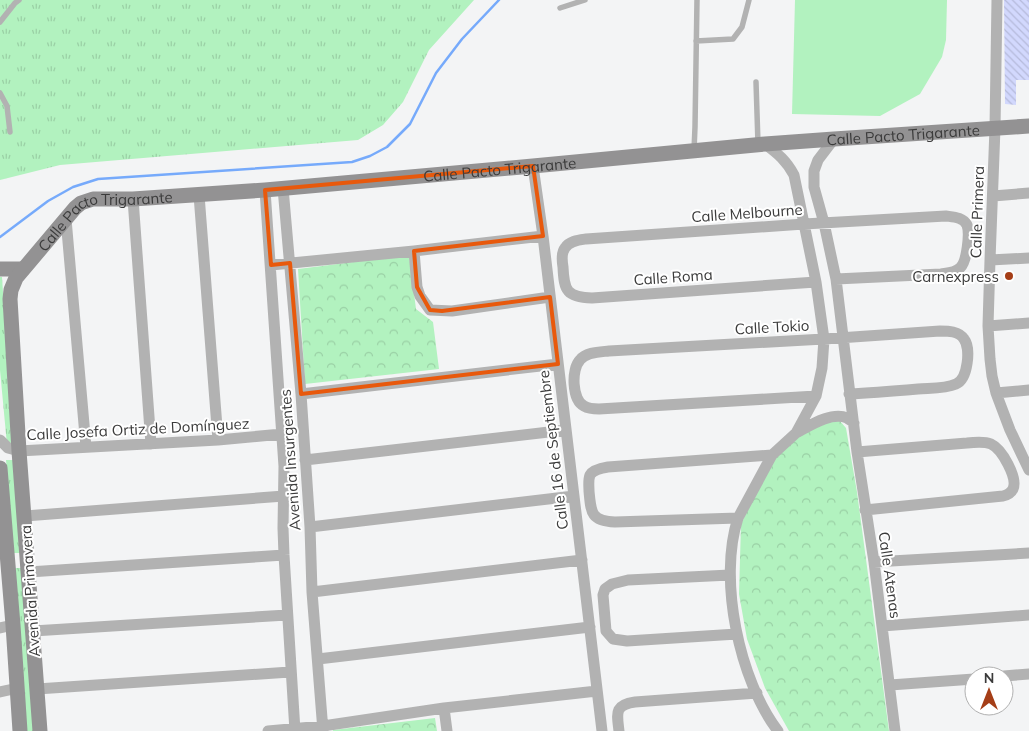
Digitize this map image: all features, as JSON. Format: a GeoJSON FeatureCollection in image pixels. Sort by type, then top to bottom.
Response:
{"type":"FeatureCollection","features":[{"type":"Feature","properties":{"kind":"street","name":"Calle Primera"},"geometry":{"type":"LineString","coordinates":[[997,0],[995,128],[988,326],[992,376],[996,393],[1010,430],[1026,457],[1029,470]]}},
{"type":"Feature","properties":{"kind":"street","name":"Calle Pacto Trigarante"},"geometry":{"type":"LineString","coordinates":[[0,269],[23,269],[81,203],[93,199],[265,190],[761,145],[1029,126]]}},
{"type":"Feature","properties":{"kind":"street","name":"Calle Atenas"},"geometry":{"type":"LineString","coordinates":[[834,139],[818,160],[814,171],[814,187],[836,279],[857,452],[874,562],[895,731]]}},
{"type":"Feature","properties":{"kind":"street"},"geometry":{"type":"LineString","coordinates":[[761,145],[779,154],[794,175],[816,282],[824,339],[822,368],[816,396],[796,433]]}},
{"type":"Feature","properties":{"kind":"street","name":"Calle 16 de Septiembre"},"geometry":{"type":"LineString","coordinates":[[533,166],[602,731]]}},
{"type":"Feature","properties":{"kind":"street","name":"Avenida Insurgentes"},"geometry":{"type":"LineString","coordinates":[[283,188],[301,394],[310,527],[312,592],[323,729]]}},
{"type":"Feature","properties":{"kind":"street","name":"Avenida Insurgentes"},"geometry":{"type":"LineString","coordinates":[[265,190],[284,466],[284,556],[294,730]]}},
{"type":"Feature","properties":{"kind":"street"},"geometry":{"type":"LineString","coordinates":[[993,196],[1029,193]]}},
{"type":"Feature","properties":{"kind":"street"},"geometry":{"type":"LineString","coordinates":[[199,194],[218,440]]}},
{"type":"Feature","properties":{"kind":"street"},"geometry":{"type":"LineString","coordinates":[[133,198],[151,444]]}},
{"type":"Feature","properties":{"kind":"street","name":"Calle Melbourne"},"geometry":{"type":"LineString","coordinates":[[562,258],[564,248],[569,244],[577,240],[586,239],[946,216],[956,217],[967,225],[966,260],[954,272],[836,279]]}},
{"type":"Feature","properties":{"kind":"street"},"geometry":{"type":"LineString","coordinates":[[66,219],[86,447]]}},
{"type":"Feature","properties":{"kind":"street"},"geometry":{"type":"LineString","coordinates":[[271,265],[543,236]]}},
{"type":"Feature","properties":{"kind":"street"},"geometry":{"type":"LineString","coordinates":[[414,251],[420,296],[430,310],[452,311],[550,297]]}},
{"type":"Feature","properties":{"kind":"street","name":"Calle Roma"},"geometry":{"type":"LineString","coordinates":[[562,258],[565,288],[574,296],[582,298],[816,282]]}},
{"type":"Feature","properties":{"kind":"street"},"geometry":{"type":"LineString","coordinates":[[990,260],[1029,258]]}},
{"type":"Feature","properties":{"kind":"street","name":"Avenida Primavera"},"geometry":{"type":"LineString","coordinates":[[23,269],[13,283],[10,299],[19,451],[40,731]]}},
{"type":"Feature","properties":{"kind":"street"},"geometry":{"type":"LineString","coordinates":[[988,326],[1029,323]]}},
{"type":"Feature","properties":{"kind":"street","name":"Calle Tokio"},"geometry":{"type":"LineString","coordinates":[[816,396],[608,409],[590,408],[583,406],[578,400],[575,391],[574,375],[580,359],[586,355],[619,350],[940,331],[958,333],[964,339],[968,348],[964,376],[961,382],[955,385],[850,394]]}},
{"type":"Feature","properties":{"kind":"street"},"geometry":{"type":"LineString","coordinates":[[301,394],[558,364]]}},
{"type":"Feature","properties":{"kind":"street"},"geometry":{"type":"LineString","coordinates":[[996,393],[1029,390]]}},
{"type":"Feature","properties":{"kind":"street"},"geometry":{"type":"LineString","coordinates":[[778,731],[757,692],[742,656],[737,634],[730,575],[734,528],[772,455],[796,433],[817,422],[838,416],[854,423]]}},
{"type":"Feature","properties":{"kind":"street"},"geometry":{"type":"LineString","coordinates":[[305,460],[566,430]]}},
{"type":"Feature","properties":{"kind":"street","name":"Calle Josefa Ortiz de Domínguez"},"geometry":{"type":"LineString","coordinates":[[0,440],[8,448],[19,451],[218,440],[282,434]]}},
{"type":"Feature","properties":{"kind":"street"},"geometry":{"type":"LineString","coordinates":[[857,452],[968,442],[989,443],[1001,453],[1014,482],[1013,489],[1009,494],[1003,496],[865,510]]}},
{"type":"Feature","properties":{"kind":"street"},"geometry":{"type":"LineString","coordinates":[[738,518],[601,521],[592,511],[588,481],[590,475],[601,469],[772,455]]}},
{"type":"Feature","properties":{"kind":"street","name":"Avenida Primavera"},"geometry":{"type":"LineString","coordinates":[[0,468],[7,626],[18,688],[20,731]]}},
{"type":"Feature","properties":{"kind":"street"},"geometry":{"type":"LineString","coordinates":[[25,516],[284,496]]}},
{"type":"Feature","properties":{"kind":"street"},"geometry":{"type":"LineString","coordinates":[[310,527],[574,496]]}},
{"type":"Feature","properties":{"kind":"street"},"geometry":{"type":"LineString","coordinates":[[874,562],[1029,553]]}},
{"type":"Feature","properties":{"kind":"street"},"geometry":{"type":"LineString","coordinates":[[4,562],[28,566],[284,556]]}},
{"type":"Feature","properties":{"kind":"street"},"geometry":{"type":"LineString","coordinates":[[312,592],[582,560]]}},
{"type":"Feature","properties":{"kind":"street"},"geometry":{"type":"LineString","coordinates":[[730,575],[628,580],[612,584],[605,589],[603,595],[606,631],[613,639],[627,641],[737,634]]}},
{"type":"Feature","properties":{"kind":"street"},"geometry":{"type":"LineString","coordinates":[[33,631],[287,615]]}},
{"type":"Feature","properties":{"kind":"street"},"geometry":{"type":"LineString","coordinates":[[882,626],[1029,615]]}},
{"type":"Feature","properties":{"kind":"street"},"geometry":{"type":"LineString","coordinates":[[318,659],[590,627]]}},
{"type":"Feature","properties":{"kind":"street"},"geometry":{"type":"LineString","coordinates":[[37,689],[290,672]]}},
{"type":"Feature","properties":{"kind":"street"},"geometry":{"type":"LineString","coordinates":[[1014,675],[1029,674]]}},
{"type":"Feature","properties":{"kind":"street"},"geometry":{"type":"LineString","coordinates":[[890,685],[964,680]]}},
{"type":"Feature","properties":{"kind":"street"},"geometry":{"type":"LineString","coordinates":[[0,692],[18,688]]}},
{"type":"Feature","properties":{"kind":"street"},"geometry":{"type":"LineString","coordinates":[[268,731],[323,729],[444,708],[597,691]]}},
{"type":"Feature","properties":{"kind":"street"},"geometry":{"type":"LineString","coordinates":[[619,731],[617,712],[626,703],[757,692]]}},
{"type":"Feature","properties":{"kind":"street"},"geometry":{"type":"LineString","coordinates":[[444,708],[447,731]]}},
{"type":"Feature","properties":{"kind":"lane"},"geometry":{"type":"LineString","coordinates":[[0,22],[19,0]]}},
{"type":"Feature","properties":{"kind":"lane"},"geometry":{"type":"LineString","coordinates":[[560,8],[585,0]]}},
{"type":"Feature","properties":{"kind":"lane"},"geometry":{"type":"LineString","coordinates":[[694,151],[696,127],[697,0]]}},
{"type":"Feature","properties":{"kind":"lane"},"geometry":{"type":"LineString","coordinates":[[696,41],[733,39],[742,27],[749,0]]}},
{"type":"Feature","properties":{"kind":"lane"},"geometry":{"type":"LineString","coordinates":[[756,82],[761,145]]}},
{"type":"Feature","properties":{"kind":"lane"},"geometry":{"type":"LineString","coordinates":[[0,93],[7,106],[10,132]]}},
{"type":"Feature","properties":{"kind":"highlighted area"},"geometry":{"type":"Polygon","coordinates":[[[533,166],[543,236],[414,251],[417,287],[430,310],[442,311],[550,297],[558,364],[301,394],[290,263],[271,265],[265,190],[533,166]]]}},
{"type":"Feature","properties":{"kind":"green space"},"geometry":{"type":"Polygon","coordinates":[[[0,0],[474,0],[429,50],[403,102],[383,125],[358,140],[60,165],[0,180],[0,0]]]}},
{"type":"Feature","properties":{"kind":"green space"},"geometry":{"type":"Polygon","coordinates":[[[795,0],[947,0],[946,40],[942,57],[920,94],[880,116],[792,114],[795,0]]]}},
{"type":"Feature","properties":{"kind":"green space"},"geometry":{"type":"Polygon","coordinates":[[[409,255],[416,309],[433,322],[439,369],[305,384],[298,269],[409,255]]]}},
{"type":"Feature","properties":{"kind":"green space"},"geometry":{"type":"Polygon","coordinates":[[[0,277],[2,277],[13,445],[7,445],[0,370],[0,277]]]}},
{"type":"Feature","properties":{"kind":"green space"},"geometry":{"type":"Polygon","coordinates":[[[831,421],[840,421],[846,428],[857,492],[889,731],[789,731],[765,688],[747,639],[739,594],[741,524],[774,455],[807,431],[831,421]]]}},
{"type":"Feature","properties":{"kind":"green space"},"geometry":{"type":"Polygon","coordinates":[[[6,460],[13,460],[21,553],[13,553],[6,460]]]}},
{"type":"Feature","properties":{"kind":"green space"},"geometry":{"type":"Polygon","coordinates":[[[14,568],[22,568],[34,731],[25,731],[14,568]]]}},
{"type":"Feature","properties":{"kind":"green space"},"geometry":{"type":"Polygon","coordinates":[[[435,718],[437,731],[333,731],[333,730],[435,718]]]}},
{"type":"Feature","properties":{"kind":"building"},"geometry":{"type":"Polygon","coordinates":[[[1004,0],[1029,0],[1029,80],[1016,80],[1016,105],[1005,104],[1004,0]]]}},
{"type":"Feature","properties":{"kind":"waterway"},"geometry":{"type":"LineString","coordinates":[[0,237],[48,201],[73,187],[98,179],[352,162],[370,156],[387,147],[410,124],[436,73],[462,39],[499,0]]}},
{"type":"Feature","properties":{"kind":"place","name":"Carnexpress"},"geometry":{"type":"Point","coordinates":[1009,276]}}]}
